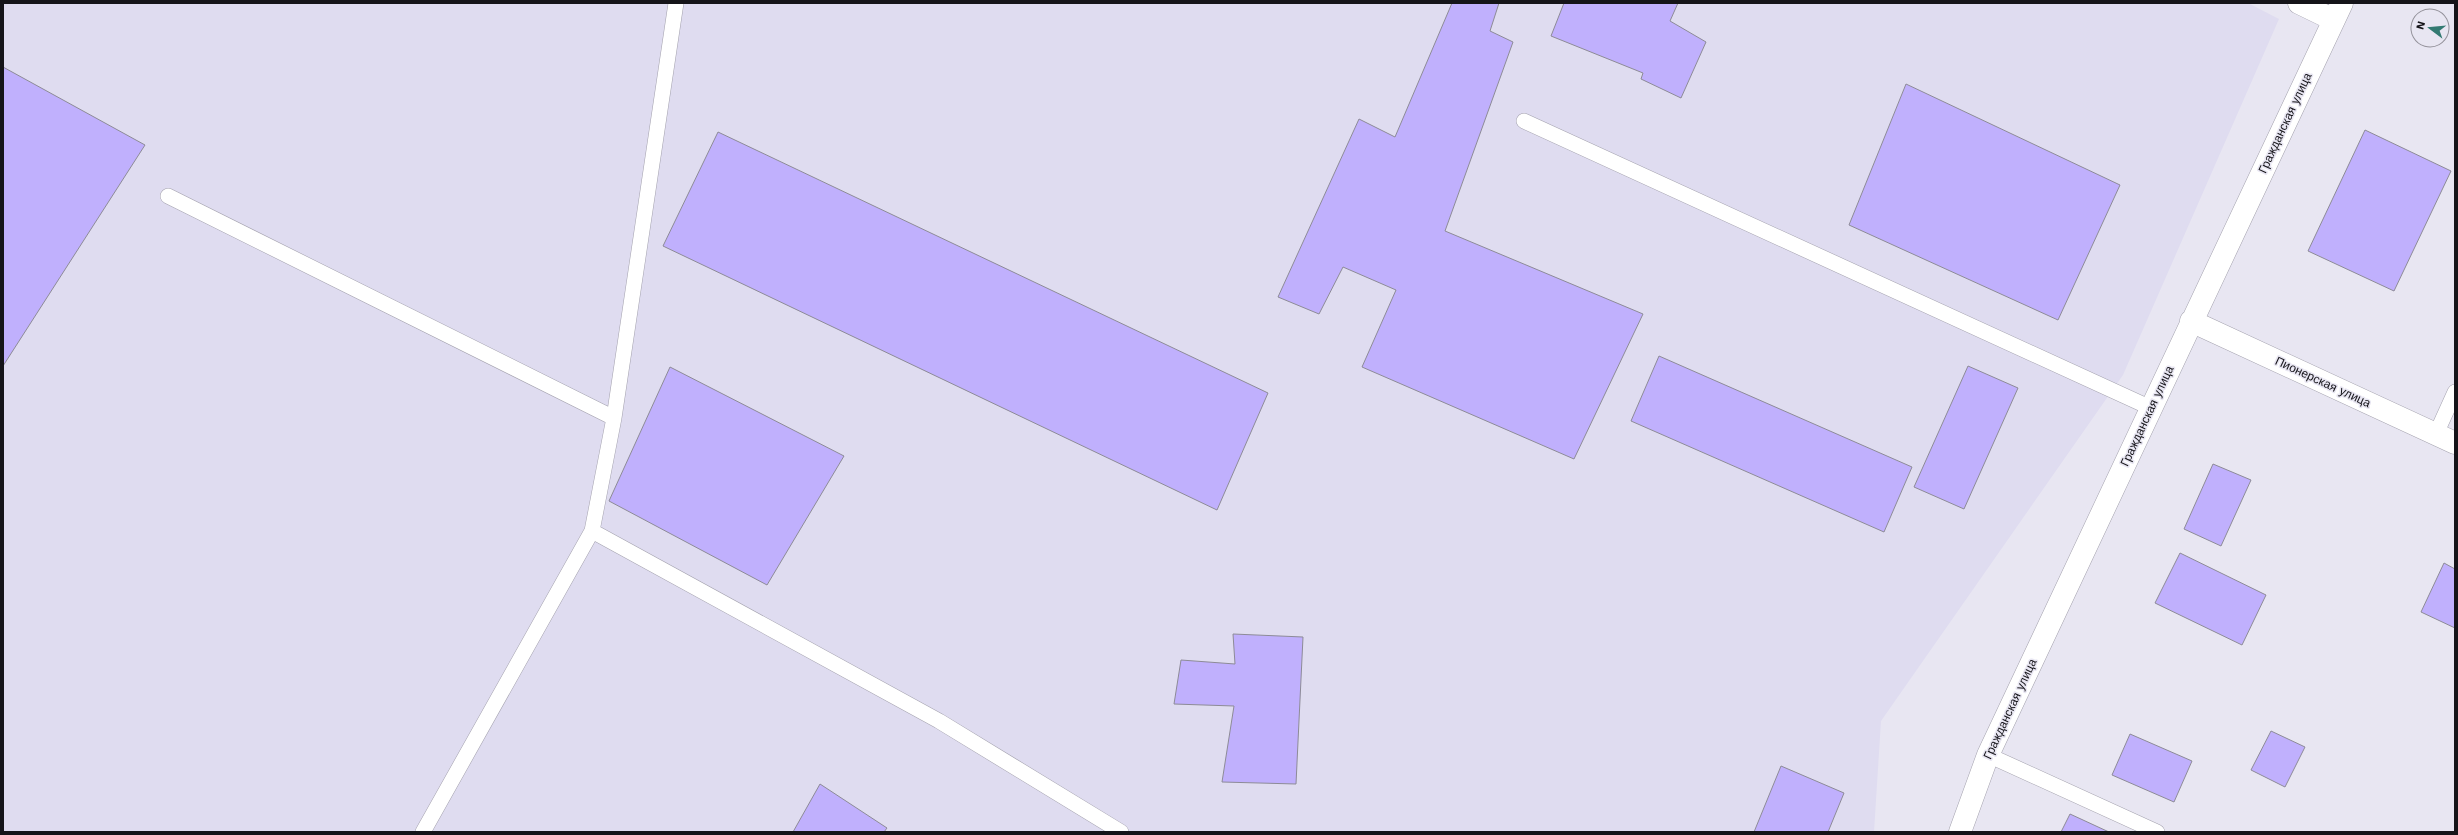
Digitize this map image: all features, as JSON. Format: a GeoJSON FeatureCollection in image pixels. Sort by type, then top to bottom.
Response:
{"type":"FeatureCollection","features":[{"type":"Feature","properties":{"kind":"street"},"geometry":{"type":"LineString","coordinates":[[2300,3],[2338,12]]}},
{"type":"Feature","properties":{"kind":"street","name":"Гражданская улица"},"geometry":{"type":"LineString","coordinates":[[1960,832],[1988,754],[2338,12]]}},
{"type":"Feature","properties":{"kind":"street","name":"Пионерская улица"},"geometry":{"type":"LineString","coordinates":[[2191,321],[2445,438]]}},
{"type":"Feature","properties":{"kind":"lane"},"geometry":{"type":"LineString","coordinates":[[423,832],[592,531],[614,418],[676,3]]}},
{"type":"Feature","properties":{"kind":"lane"},"geometry":{"type":"LineString","coordinates":[[1524,121],[2151,408]]}},
{"type":"Feature","properties":{"kind":"lane"},"geometry":{"type":"LineString","coordinates":[[168,196],[614,418]]}},
{"type":"Feature","properties":{"kind":"lane"},"geometry":{"type":"LineString","coordinates":[[2445,438],[2455,392]]}},
{"type":"Feature","properties":{"kind":"lane"},"geometry":{"type":"LineString","coordinates":[[592,531],[939,721],[1121,832]]}},
{"type":"Feature","properties":{"kind":"lane"},"geometry":{"type":"LineString","coordinates":[[1988,754],[2157,832]]}},
{"type":"Feature","properties":{"kind":"shaded area"},"geometry":{"type":"Polygon","coordinates":[[[3,3],[2248,3],[2279,19],[2123,375],[1881,721],[1874,832],[3,832],[3,3]]]}},
{"type":"Feature","properties":{"kind":"building"},"geometry":{"type":"Polygon","coordinates":[[[1452,3],[1499,3],[1490,31],[1513,42],[1445,231],[1643,314],[1574,459],[1362,367],[1396,290],[1343,267],[1319,314],[1278,297],[1359,119],[1395,137],[1452,3]]]}},
{"type":"Feature","properties":{"kind":"building"},"geometry":{"type":"Polygon","coordinates":[[[1564,3],[1678,3],[1670,21],[1706,42],[1681,98],[1641,79],[1643,73],[1551,36],[1564,3]]]}},
{"type":"Feature","properties":{"kind":"building"},"geometry":{"type":"Polygon","coordinates":[[[3,67],[145,145],[3,366],[3,67]]]}},
{"type":"Feature","properties":{"kind":"building"},"geometry":{"type":"Polygon","coordinates":[[[1906,84],[2120,185],[2058,320],[1849,225],[1906,84]]]}},
{"type":"Feature","properties":{"kind":"building"},"geometry":{"type":"Polygon","coordinates":[[[2365,130],[2451,171],[2394,291],[2308,251],[2365,130]]]}},
{"type":"Feature","properties":{"kind":"building"},"geometry":{"type":"Polygon","coordinates":[[[718,132],[1268,393],[1217,510],[663,246],[718,132]]]}},
{"type":"Feature","properties":{"kind":"building"},"geometry":{"type":"Polygon","coordinates":[[[1659,356],[1912,467],[1884,532],[1631,421],[1659,356]]]}},
{"type":"Feature","properties":{"kind":"building"},"geometry":{"type":"Polygon","coordinates":[[[1968,366],[2018,388],[1964,509],[1914,487],[1968,366]]]}},
{"type":"Feature","properties":{"kind":"building"},"geometry":{"type":"Polygon","coordinates":[[[670,367],[844,456],[767,585],[609,501],[670,367]]]}},
{"type":"Feature","properties":{"kind":"building"},"geometry":{"type":"Polygon","coordinates":[[[2213,464],[2251,480],[2221,546],[2184,529],[2213,464]]]}},
{"type":"Feature","properties":{"kind":"building"},"geometry":{"type":"Polygon","coordinates":[[[2180,553],[2266,595],[2242,645],[2155,603],[2180,553]]]}},
{"type":"Feature","properties":{"kind":"building"},"geometry":{"type":"Polygon","coordinates":[[[2444,563],[2455,569],[2455,628],[2421,612],[2444,563]]]}},
{"type":"Feature","properties":{"kind":"building"},"geometry":{"type":"Polygon","coordinates":[[[1233,634],[1303,637],[1296,784],[1222,782],[1234,706],[1174,704],[1181,660],[1235,664],[1233,634]]]}},
{"type":"Feature","properties":{"kind":"building"},"geometry":{"type":"Polygon","coordinates":[[[2271,731],[2305,747],[2285,787],[2251,770],[2271,731]]]}},
{"type":"Feature","properties":{"kind":"building"},"geometry":{"type":"Polygon","coordinates":[[[2130,734],[2192,761],[2174,802],[2112,775],[2130,734]]]}},
{"type":"Feature","properties":{"kind":"building"},"geometry":{"type":"Polygon","coordinates":[[[1781,766],[1844,793],[1828,832],[1754,832],[1781,766]]]}},
{"type":"Feature","properties":{"kind":"building"},"geometry":{"type":"Polygon","coordinates":[[[820,784],[887,828],[884,832],[793,832],[820,784]]]}},
{"type":"Feature","properties":{"kind":"building"},"geometry":{"type":"Polygon","coordinates":[[[2070,814],[2109,832],[2061,832],[2070,814]]]}}]}
